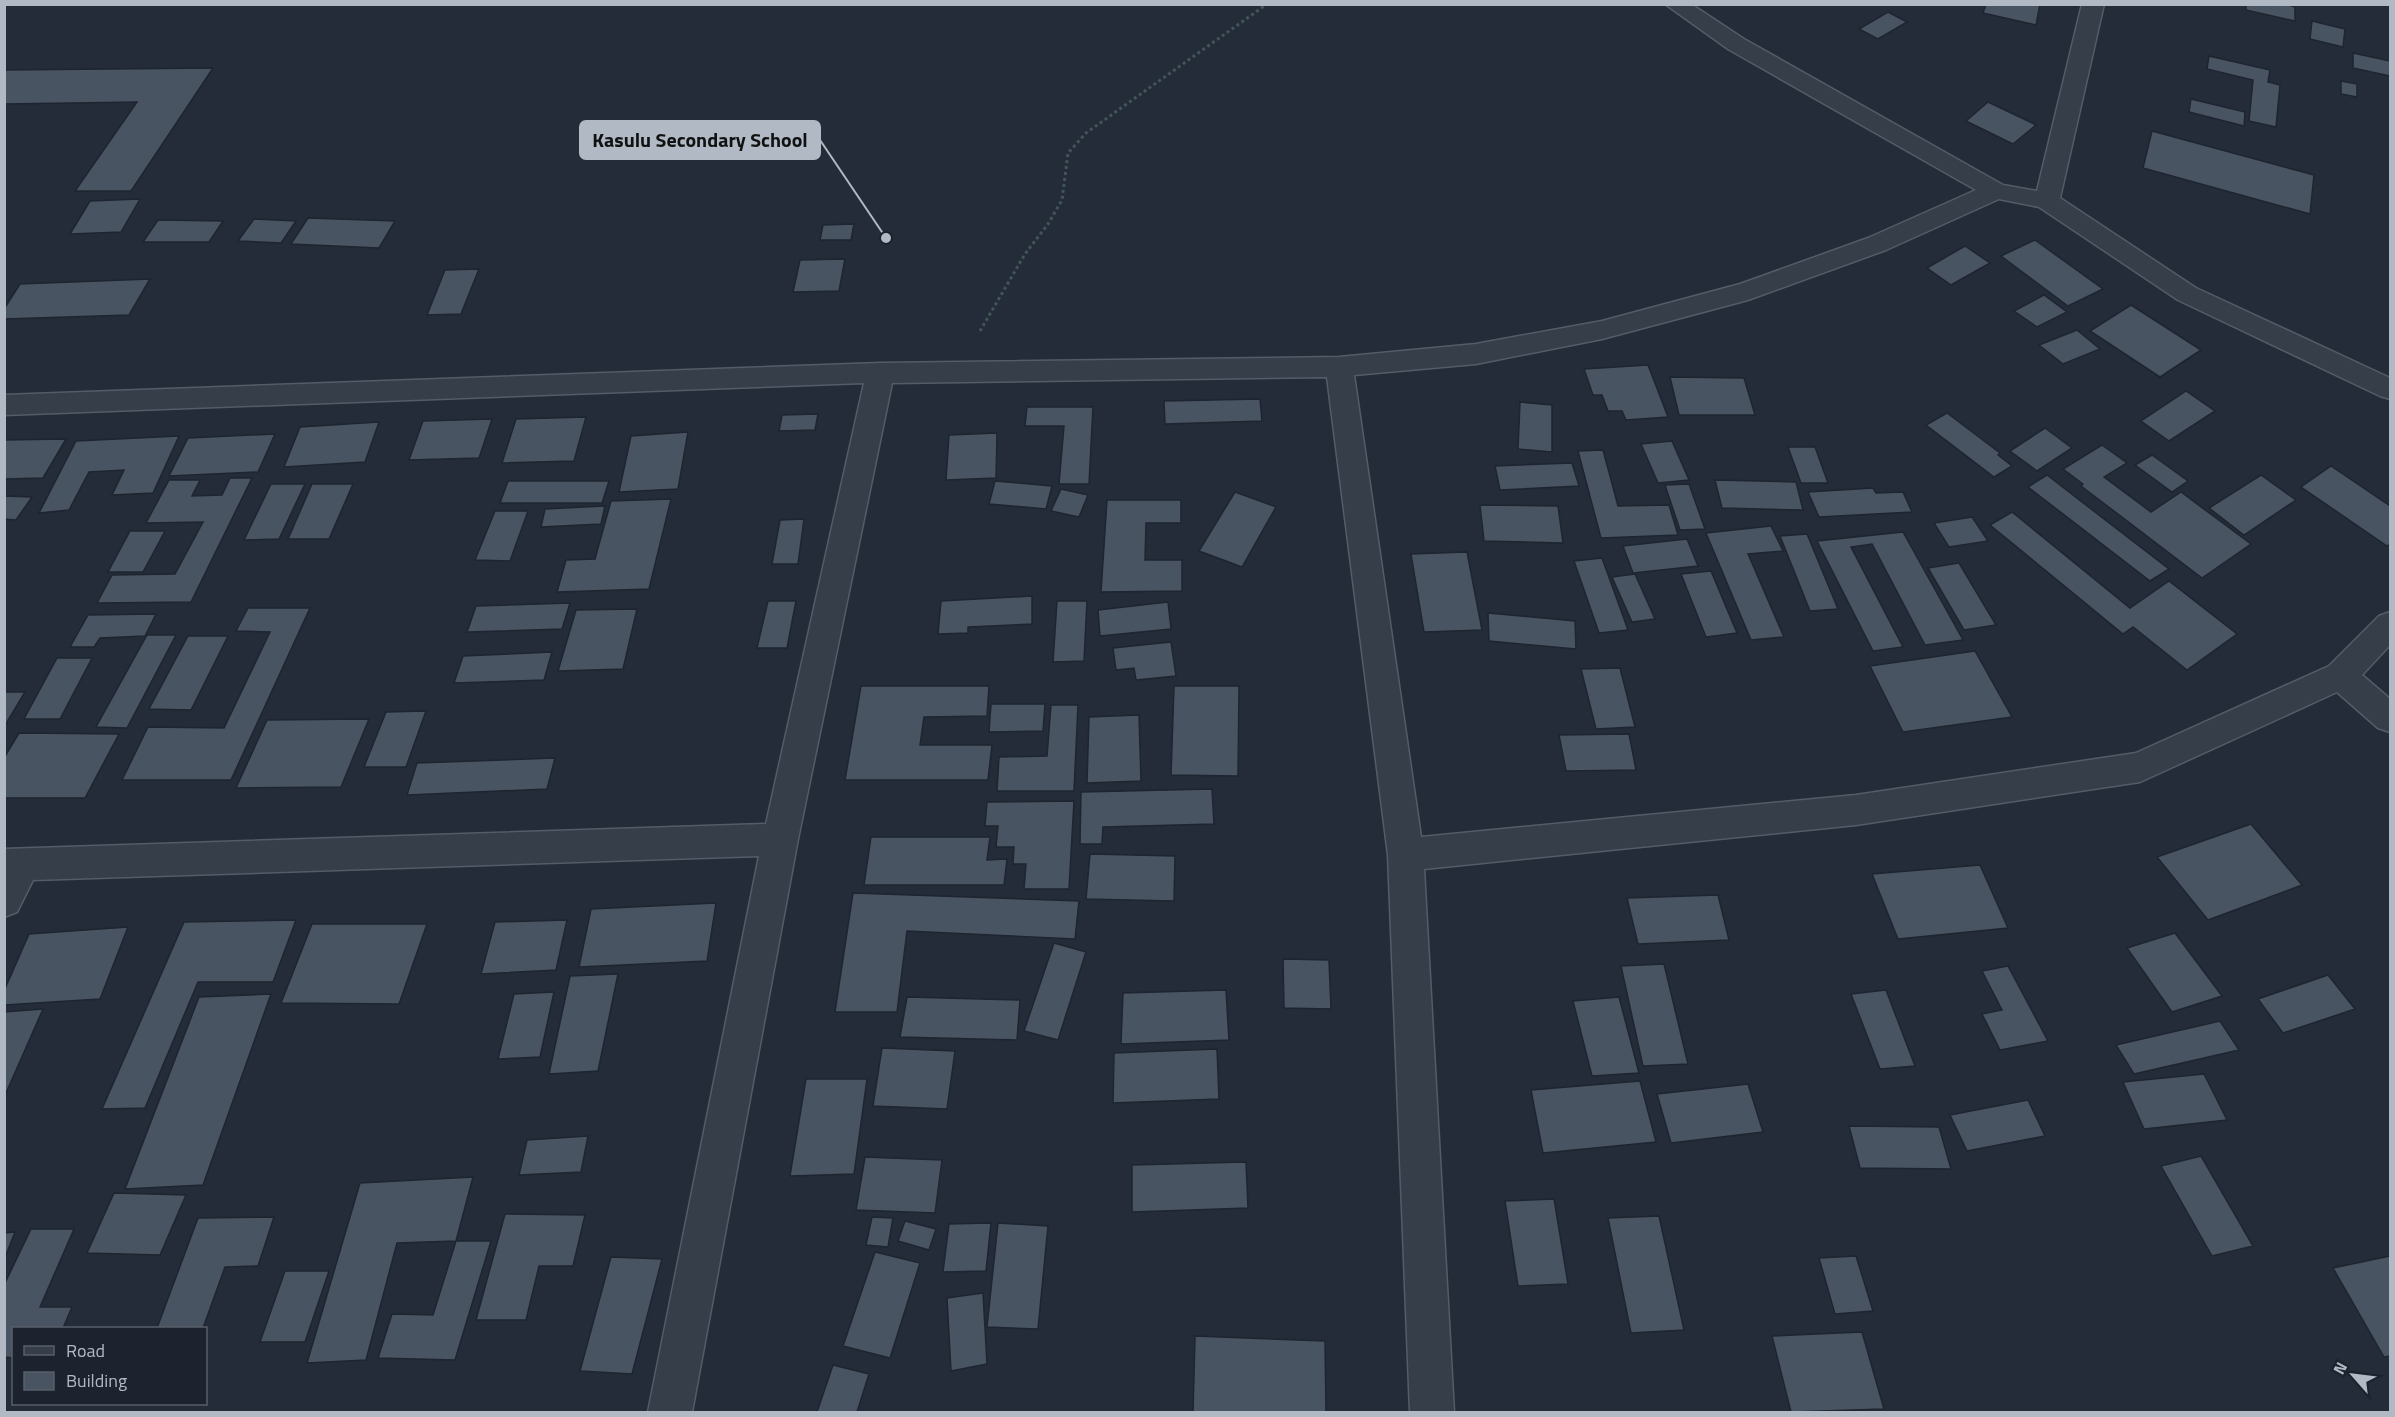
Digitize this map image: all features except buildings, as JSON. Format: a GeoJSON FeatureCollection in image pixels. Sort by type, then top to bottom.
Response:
{"type":"FeatureCollection","features":[{"type":"Feature","properties":{"kind":"street"},"geometry":{"type":"LineString","coordinates":[[1676,4],[1736,44],[1996,191],[2047,201],[2187,294],[2391,389]]}},
{"type":"Feature","properties":{"kind":"street"},"geometry":{"type":"LineString","coordinates":[[2047,201],[2093,4]]}},
{"type":"Feature","properties":{"kind":"street"},"geometry":{"type":"LineString","coordinates":[[4,405],[880,373],[1339,367],[1476,354],[1602,330],[1759,287],[1877,244],[1996,191]]}},
{"type":"Feature","properties":{"kind":"street"},"geometry":{"type":"LineString","coordinates":[[1339,367],[1406,855],[1432,1413]]}},
{"type":"Feature","properties":{"kind":"street"},"geometry":{"type":"LineString","coordinates":[[670,1413],[780,839],[880,373]]}},
{"type":"Feature","properties":{"kind":"street"},"geometry":{"type":"LineString","coordinates":[[1406,855],[1857,810],[2140,767],[2340,676],[2391,625]]}},
{"type":"Feature","properties":{"kind":"street"},"geometry":{"type":"LineString","coordinates":[[2340,676],[2391,718]]}},
{"type":"Feature","properties":{"kind":"street"},"geometry":{"type":"LineString","coordinates":[[4,900],[14,864],[780,839]]}},
{"type":"Feature","properties":{"kind":"path"},"geometry":{"type":"LineString","coordinates":[[953,372],[1025,254],[1048,224],[1062,200],[1068,153],[1086,133],[1267,4]]}},
{"type":"Feature","properties":{"kind":"place","name":"Kasulu Secondary School"},"geometry":{"type":"Point","coordinates":[886,238]}}]}
